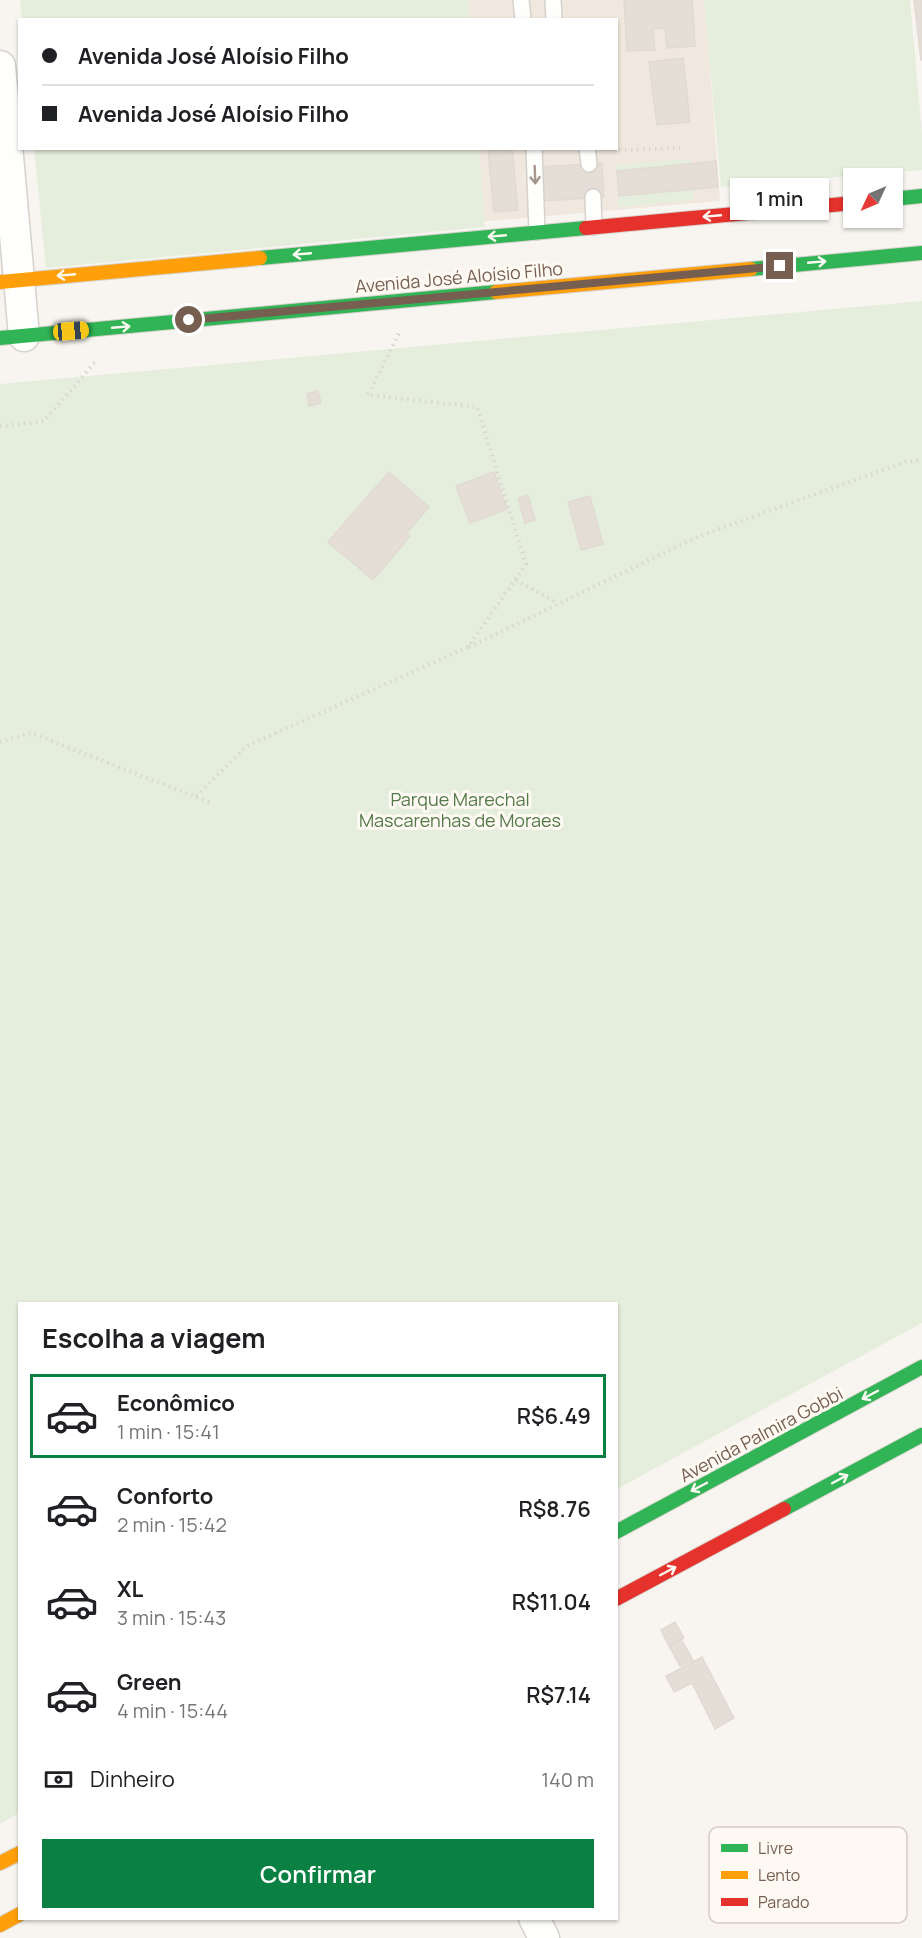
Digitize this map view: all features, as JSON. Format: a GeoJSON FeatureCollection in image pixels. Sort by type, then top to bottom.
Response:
{"type":"FeatureCollection","features":[{"type":"Feature","properties":{"kind":"street"},"geometry":{"type":"LineString","coordinates":[[0,66],[12,337]]}},
{"type":"Feature","properties":{"kind":"street"},"geometry":{"type":"LineString","coordinates":[[903,198],[922,196]]}},
{"type":"Feature","properties":{"kind":"street","name":"Avenida José Aloísio Filho"},"geometry":{"type":"LineString","coordinates":[[9,281],[843,204]]}},
{"type":"Feature","properties":{"kind":"street","name":"Avenida José Aloísio Filho"},"geometry":{"type":"LineString","coordinates":[[12,337],[922,253]]}},
{"type":"Feature","properties":{"kind":"street","name":"Avenida Palmira Gobbi"},"geometry":{"type":"LineString","coordinates":[[618,1531],[922,1367]]}},
{"type":"Feature","properties":{"kind":"street"},"geometry":{"type":"LineString","coordinates":[[618,1598],[922,1435]]}},
{"type":"Feature","properties":{"kind":"street"},"geometry":{"type":"LineString","coordinates":[[0,1863],[18,1854]]}},
{"type":"Feature","properties":{"kind":"street"},"geometry":{"type":"LineString","coordinates":[[0,1924],[18,1915]]}},
{"type":"Feature","properties":{"kind":"street"},"geometry":{"type":"LineString","coordinates":[[535,1920],[544,1938]]}},
{"type":"Feature","properties":{"kind":"lane"},"geometry":{"type":"LineString","coordinates":[[521,0],[523,18]]}},
{"type":"Feature","properties":{"kind":"lane"},"geometry":{"type":"LineString","coordinates":[[553,0],[554,18]]}},
{"type":"Feature","properties":{"kind":"lane"},"geometry":{"type":"LineString","coordinates":[[534,150],[537,232]]}},
{"type":"Feature","properties":{"kind":"lane"},"geometry":{"type":"LineString","coordinates":[[592,197],[594,227]]}},
{"type":"Feature","properties":{"kind":"path"},"geometry":{"type":"LineString","coordinates":[[618,149],[680,148]]}},
{"type":"Feature","properties":{"kind":"path"},"geometry":{"type":"LineString","coordinates":[[402,327],[368,395],[477,407],[526,564],[468,647]]}},
{"type":"Feature","properties":{"kind":"path"},"geometry":{"type":"LineString","coordinates":[[0,426],[44,421],[102,353]]}},
{"type":"Feature","properties":{"kind":"path"},"geometry":{"type":"LineString","coordinates":[[196,796],[247,746],[468,647],[697,537],[905,462],[922,460]]}},
{"type":"Feature","properties":{"kind":"path"},"geometry":{"type":"LineString","coordinates":[[516,580],[558,603]]}},
{"type":"Feature","properties":{"kind":"path"},"geometry":{"type":"LineString","coordinates":[[0,742],[31,733],[212,803]]}},
{"type":"Feature","properties":{"kind":"shaded area"},"geometry":{"type":"Polygon","coordinates":[[[31,0],[705,0],[720,201],[52,259],[43,150],[618,150],[618,18],[33,18],[31,0]]]}},
{"type":"Feature","properties":{"kind":"green space"},"geometry":{"type":"Polygon","coordinates":[[[20,0],[468,0],[469,18],[22,18],[20,0]]]}},
{"type":"Feature","properties":{"kind":"green space"},"geometry":{"type":"Polygon","coordinates":[[[704,0],[910,0],[922,134],[922,170],[903,172],[903,168],[843,168],[843,177],[721,187],[704,0]]]}},
{"type":"Feature","properties":{"kind":"green space"},"geometry":{"type":"Polygon","coordinates":[[[34,150],[479,150],[485,227],[46,268],[34,150]]]}},
{"type":"Feature","properties":{"kind":"green space"},"geometry":{"type":"Polygon","coordinates":[[[690,159],[694,200],[619,207],[615,165],[690,159]]]}},
{"type":"Feature","properties":{"kind":"green space","name":"Parque Marechal Mascarenhas de Moraes"},"geometry":{"type":"Polygon","coordinates":[[[922,301],[922,1323],[618,1488],[618,1302],[18,1302],[18,1814],[0,1824],[0,384],[922,301]]]}},
{"type":"Feature","properties":{"kind":"building"},"geometry":{"type":"Polygon","coordinates":[[[624,0],[692,0],[695,46],[667,48],[665,28],[653,29],[655,50],[627,51],[624,0]]]}},
{"type":"Feature","properties":{"kind":"building"},"geometry":{"type":"Polygon","coordinates":[[[914,0],[922,0],[922,60],[921,60],[914,0]]]}},
{"type":"Feature","properties":{"kind":"building"},"geometry":{"type":"Polygon","coordinates":[[[683,58],[690,122],[657,125],[649,62],[683,58]]]}},
{"type":"Feature","properties":{"kind":"building"},"geometry":{"type":"Polygon","coordinates":[[[488,150],[512,150],[518,210],[494,212],[488,150]]]}},
{"type":"Feature","properties":{"kind":"building"},"geometry":{"type":"Polygon","coordinates":[[[716,161],[718,187],[619,196],[617,171],[716,161]]]}},
{"type":"Feature","properties":{"kind":"building"},"geometry":{"type":"Polygon","coordinates":[[[602,163],[604,197],[543,201],[541,167],[602,163]]]}},
{"type":"Feature","properties":{"kind":"building"},"geometry":{"type":"Polygon","coordinates":[[[318,391],[321,403],[309,406],[307,394],[318,391]]]}},
{"type":"Feature","properties":{"kind":"building"},"geometry":{"type":"Polygon","coordinates":[[[389,472],[429,507],[407,533],[410,536],[373,580],[328,542],[389,472]]]}},
{"type":"Feature","properties":{"kind":"building"},"geometry":{"type":"Polygon","coordinates":[[[494,472],[507,509],[470,523],[456,486],[494,472]]]}},
{"type":"Feature","properties":{"kind":"building"},"geometry":{"type":"Polygon","coordinates":[[[528,495],[535,520],[525,523],[518,498],[528,495]]]}},
{"type":"Feature","properties":{"kind":"building"},"geometry":{"type":"Polygon","coordinates":[[[590,496],[603,544],[581,550],[568,502],[590,496]]]}},
{"type":"Feature","properties":{"kind":"building"},"geometry":{"type":"Polygon","coordinates":[[[675,1622],[684,1638],[669,1646],[661,1630],[675,1622]]]}},
{"type":"Feature","properties":{"kind":"building"},"geometry":{"type":"Polygon","coordinates":[[[681,1639],[693,1660],[680,1666],[669,1646],[681,1639]]]}},
{"type":"Feature","properties":{"kind":"building"},"geometry":{"type":"Polygon","coordinates":[[[702,1657],[734,1718],[715,1729],[692,1683],[674,1692],[666,1676],[702,1657]]]}},
{"type":"Feature","properties":{"kind":"traffic: fast"},"geometry":{"type":"LineString","coordinates":[[903,198],[922,196]]}},
{"type":"Feature","properties":{"kind":"traffic: fast"},"geometry":{"type":"LineString","coordinates":[[260,258],[586,228]]}},
{"type":"Feature","properties":{"kind":"traffic: fast"},"geometry":{"type":"LineString","coordinates":[[751,269],[922,253]]}},
{"type":"Feature","properties":{"kind":"traffic: fast"},"geometry":{"type":"LineString","coordinates":[[0,338],[496,292]]}},
{"type":"Feature","properties":{"kind":"traffic: fast"},"geometry":{"type":"LineString","coordinates":[[618,1531],[922,1367]]}},
{"type":"Feature","properties":{"kind":"traffic: fast"},"geometry":{"type":"LineString","coordinates":[[784,1509],[922,1435]]}},
{"type":"Feature","properties":{"kind":"traffic: slow"},"geometry":{"type":"LineString","coordinates":[[0,282],[260,258]]}},
{"type":"Feature","properties":{"kind":"traffic: slow"},"geometry":{"type":"LineString","coordinates":[[496,292],[751,269]]}},
{"type":"Feature","properties":{"kind":"traffic: slow"},"geometry":{"type":"LineString","coordinates":[[0,1863],[18,1854]]}},
{"type":"Feature","properties":{"kind":"traffic: slow"},"geometry":{"type":"LineString","coordinates":[[0,1925],[18,1915]]}},
{"type":"Feature","properties":{"kind":"traffic: jam"},"geometry":{"type":"LineString","coordinates":[[586,228],[843,204]]}},
{"type":"Feature","properties":{"kind":"traffic: jam"},"geometry":{"type":"LineString","coordinates":[[618,1598],[784,1509]]}},
{"type":"Feature","properties":{"kind":"route"},"geometry":{"type":"LineString","coordinates":[[189,320],[780,266]]}}]}
